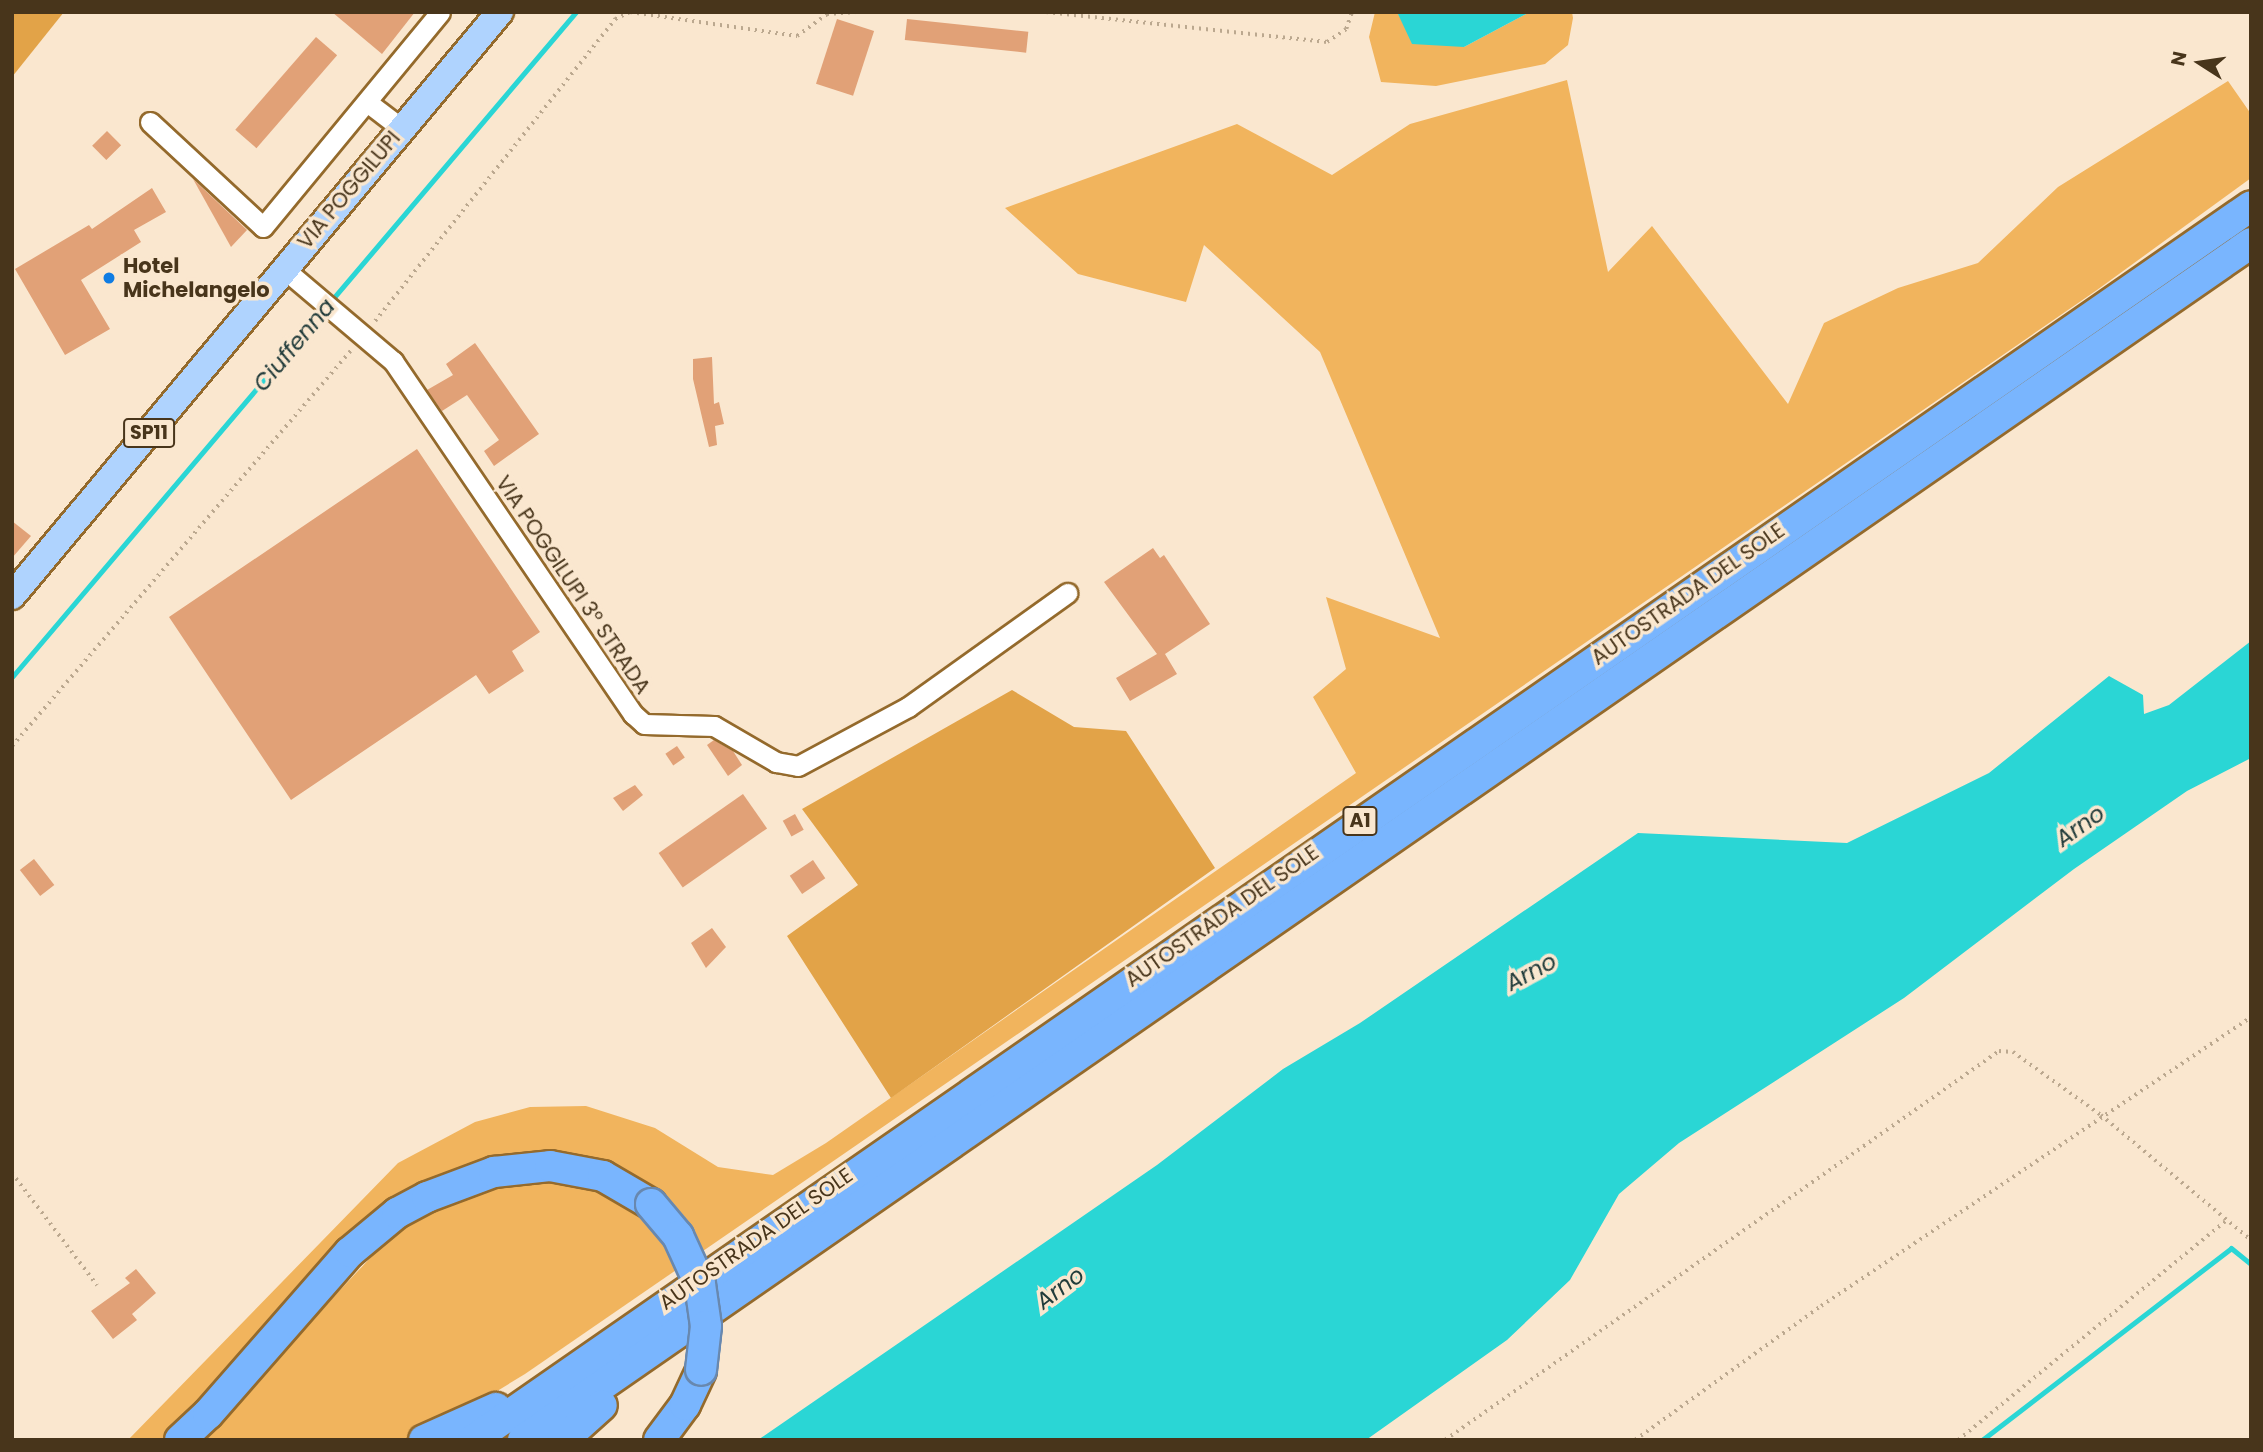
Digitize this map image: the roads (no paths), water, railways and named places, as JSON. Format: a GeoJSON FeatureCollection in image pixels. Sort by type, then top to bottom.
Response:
{"type":"FeatureCollection","features":[{"type":"Feature","properties":{"kind":"highway","name":"AUTOSTRADA DEL SOLE"},"geometry":{"type":"LineString","coordinates":[[473,1440],[544,1386],[2251,206]]}},
{"type":"Feature","properties":{"kind":"highway","name":"AUTOSTRADA DEL SOLE"},"geometry":{"type":"LineString","coordinates":[[523,1440],[689,1328],[2251,243]]}},
{"type":"Feature","properties":{"kind":"highway"},"geometry":{"type":"LineString","coordinates":[[180,1440],[208,1414],[350,1252],[397,1213],[427,1197],[494,1172],[550,1166],[603,1177],[651,1204],[678,1236],[700,1284],[706,1326],[701,1370],[685,1405],[659,1440]]}},
{"type":"Feature","properties":{"kind":"highway"},"geometry":{"type":"LineString","coordinates":[[563,1440],[689,1328]]}},
{"type":"Feature","properties":{"kind":"highway"},"geometry":{"type":"LineString","coordinates":[[424,1440],[544,1386]]}},
{"type":"Feature","properties":{"kind":"main road","name":"VIA POGGILUPI"},"geometry":{"type":"LineString","coordinates":[[12,596],[291,275],[401,128],[500,12]]}},
{"type":"Feature","properties":{"kind":"street"},"geometry":{"type":"LineString","coordinates":[[150,122],[263,227],[440,12]]}},
{"type":"Feature","properties":{"kind":"street"},"geometry":{"type":"LineString","coordinates":[[367,102],[401,128]]}},
{"type":"Feature","properties":{"kind":"street","name":"VIA POGGILUPI 3° STRADA"},"geometry":{"type":"LineString","coordinates":[[291,275],[393,361],[633,714],[644,724],[714,726],[776,762],[798,766],[908,706],[1067,593]]}},
{"type":"Feature","properties":{"kind":"water"},"geometry":{"type":"Polygon","coordinates":[[[1397,12],[1530,12],[1464,47],[1412,44],[1397,12]]]}},
{"type":"Feature","properties":{"kind":"water","name":"Arno"},"geometry":{"type":"Polygon","coordinates":[[[2251,641],[2251,758],[2187,791],[2074,869],[1904,998],[1679,1143],[1619,1194],[1570,1280],[1507,1340],[1366,1440],[758,1440],[1157,1165],[1283,1069],[1360,1023],[1638,833],[1847,843],[1989,773],[2109,676],[2143,695],[2144,714],[2169,705],[2251,641]]]}},
{"type":"Feature","properties":{"kind":"waterway","name":"Ciuffenna"},"geometry":{"type":"LineString","coordinates":[[12,677],[576,12]]}},
{"type":"Feature","properties":{"kind":"waterway"},"geometry":{"type":"LineString","coordinates":[[1982,1440],[2231,1248],[2251,1264]]}},
{"type":"Feature","properties":{"kind":"place","name":"Hotel Michelangelo"},"geometry":{"type":"Point","coordinates":[109,278]}}]}
